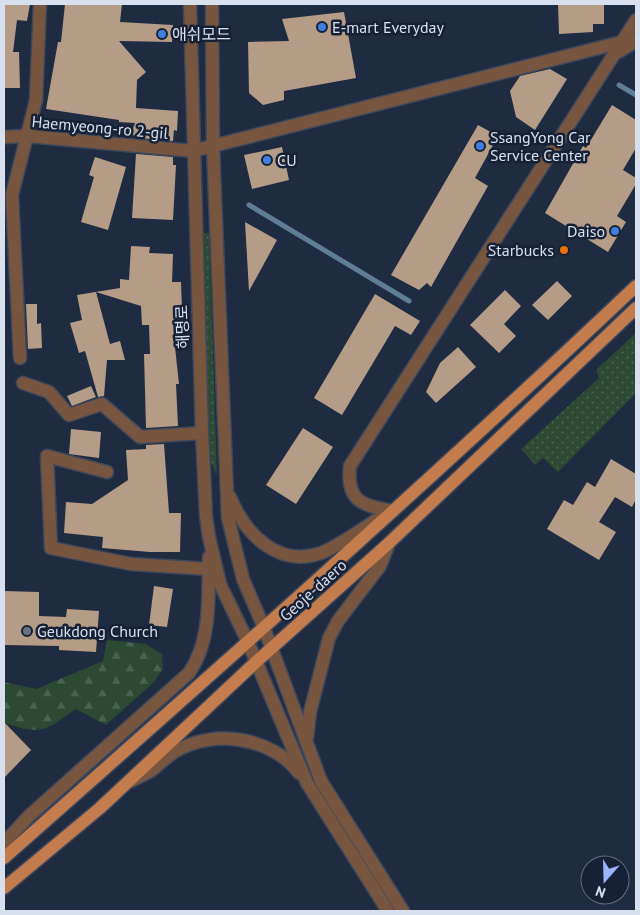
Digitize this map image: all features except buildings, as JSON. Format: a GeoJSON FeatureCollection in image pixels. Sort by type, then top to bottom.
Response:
{"type":"FeatureCollection","features":[{"type":"Feature","properties":{"kind":"main road","name":"Geoje-daero"},"geometry":{"type":"LineString","coordinates":[[4,858],[264,628],[636,286]]}},
{"type":"Feature","properties":{"kind":"main road","name":"Geoje-daero"},"geometry":{"type":"LineString","coordinates":[[4,888],[100,808],[256,662],[389,543],[636,308]]}},
{"type":"Feature","properties":{"kind":"street"},"geometry":{"type":"LineString","coordinates":[[20,358],[9,232],[12,195],[36,100],[40,4]]}},
{"type":"Feature","properties":{"kind":"street","name":"해명로"},"geometry":{"type":"LineString","coordinates":[[190,4],[193,151],[206,516],[220,584],[248,642],[307,783]]}},
{"type":"Feature","properties":{"kind":"street"},"geometry":{"type":"LineString","coordinates":[[212,4],[213,146],[228,518],[243,579],[272,648],[321,781],[403,911]]}},
{"type":"Feature","properties":{"kind":"street"},"geometry":{"type":"LineString","coordinates":[[393,511],[370,507],[356,498],[348,485],[350,466],[636,20]]}},
{"type":"Feature","properties":{"kind":"street"},"geometry":{"type":"LineString","coordinates":[[614,54],[636,41]]}},
{"type":"Feature","properties":{"kind":"street","name":"Haemyeong-ro 2-gil"},"geometry":{"type":"LineString","coordinates":[[4,137],[27,136],[193,151],[622,42]]}},
{"type":"Feature","properties":{"kind":"street"},"geometry":{"type":"LineString","coordinates":[[23,383],[48,392],[69,415],[102,404],[140,437],[202,433]]}},
{"type":"Feature","properties":{"kind":"street"},"geometry":{"type":"LineString","coordinates":[[107,472],[48,456],[50,548],[131,564],[209,569]]}},
{"type":"Feature","properties":{"kind":"street"},"geometry":{"type":"LineString","coordinates":[[226,488],[237,514],[250,533],[271,550],[294,557],[321,553],[393,511]]}},
{"type":"Feature","properties":{"kind":"street"},"geometry":{"type":"LineString","coordinates":[[4,843],[29,816],[189,673],[199,659],[204,640],[210,537]]}},
{"type":"Feature","properties":{"kind":"street"},"geometry":{"type":"LineString","coordinates":[[307,742],[310,712],[329,638],[338,621],[380,566],[389,543]]}},
{"type":"Feature","properties":{"kind":"street"},"geometry":{"type":"LineString","coordinates":[[127,783],[151,770],[176,751],[206,740],[238,740],[272,749],[290,761],[307,783],[388,911]]}},
{"type":"Feature","properties":{"kind":"green space"},"geometry":{"type":"Polygon","coordinates":[[[201,233],[209,233],[217,476],[207,453],[201,233]]]}},
{"type":"Feature","properties":{"kind":"green space"},"geometry":{"type":"Polygon","coordinates":[[[636,333],[636,393],[558,472],[543,458],[535,465],[521,449],[599,378],[596,370],[636,333]]]}},
{"type":"Feature","properties":{"kind":"green space"},"geometry":{"type":"Polygon","coordinates":[[[107,640],[146,644],[162,654],[163,669],[154,682],[106,725],[76,709],[56,723],[42,729],[27,729],[4,723],[4,682],[36,689],[103,661],[107,640]]]}},
{"type":"Feature","properties":{"kind":"waterway"},"geometry":{"type":"LineString","coordinates":[[619,85],[636,95]]}},
{"type":"Feature","properties":{"kind":"waterway"},"geometry":{"type":"LineString","coordinates":[[249,205],[409,301]]}},
{"type":"Feature","properties":{"kind":"place","name":"E-mart Everyday"},"geometry":{"type":"Point","coordinates":[322,27]}},
{"type":"Feature","properties":{"kind":"place","name":"애쉬모드"},"geometry":{"type":"Point","coordinates":[162,34]}},
{"type":"Feature","properties":{"kind":"place","name":"SsangYong Car Service Center"},"geometry":{"type":"Point","coordinates":[480,146]}},
{"type":"Feature","properties":{"kind":"place","name":"CU"},"geometry":{"type":"Point","coordinates":[267,160]}},
{"type":"Feature","properties":{"kind":"place","name":"Daiso"},"geometry":{"type":"Point","coordinates":[615,231]}},
{"type":"Feature","properties":{"kind":"place","name":"Starbucks"},"geometry":{"type":"Point","coordinates":[564,250]}},
{"type":"Feature","properties":{"kind":"place","name":"Geukdong Church"},"geometry":{"type":"Point","coordinates":[27,631]}}]}
